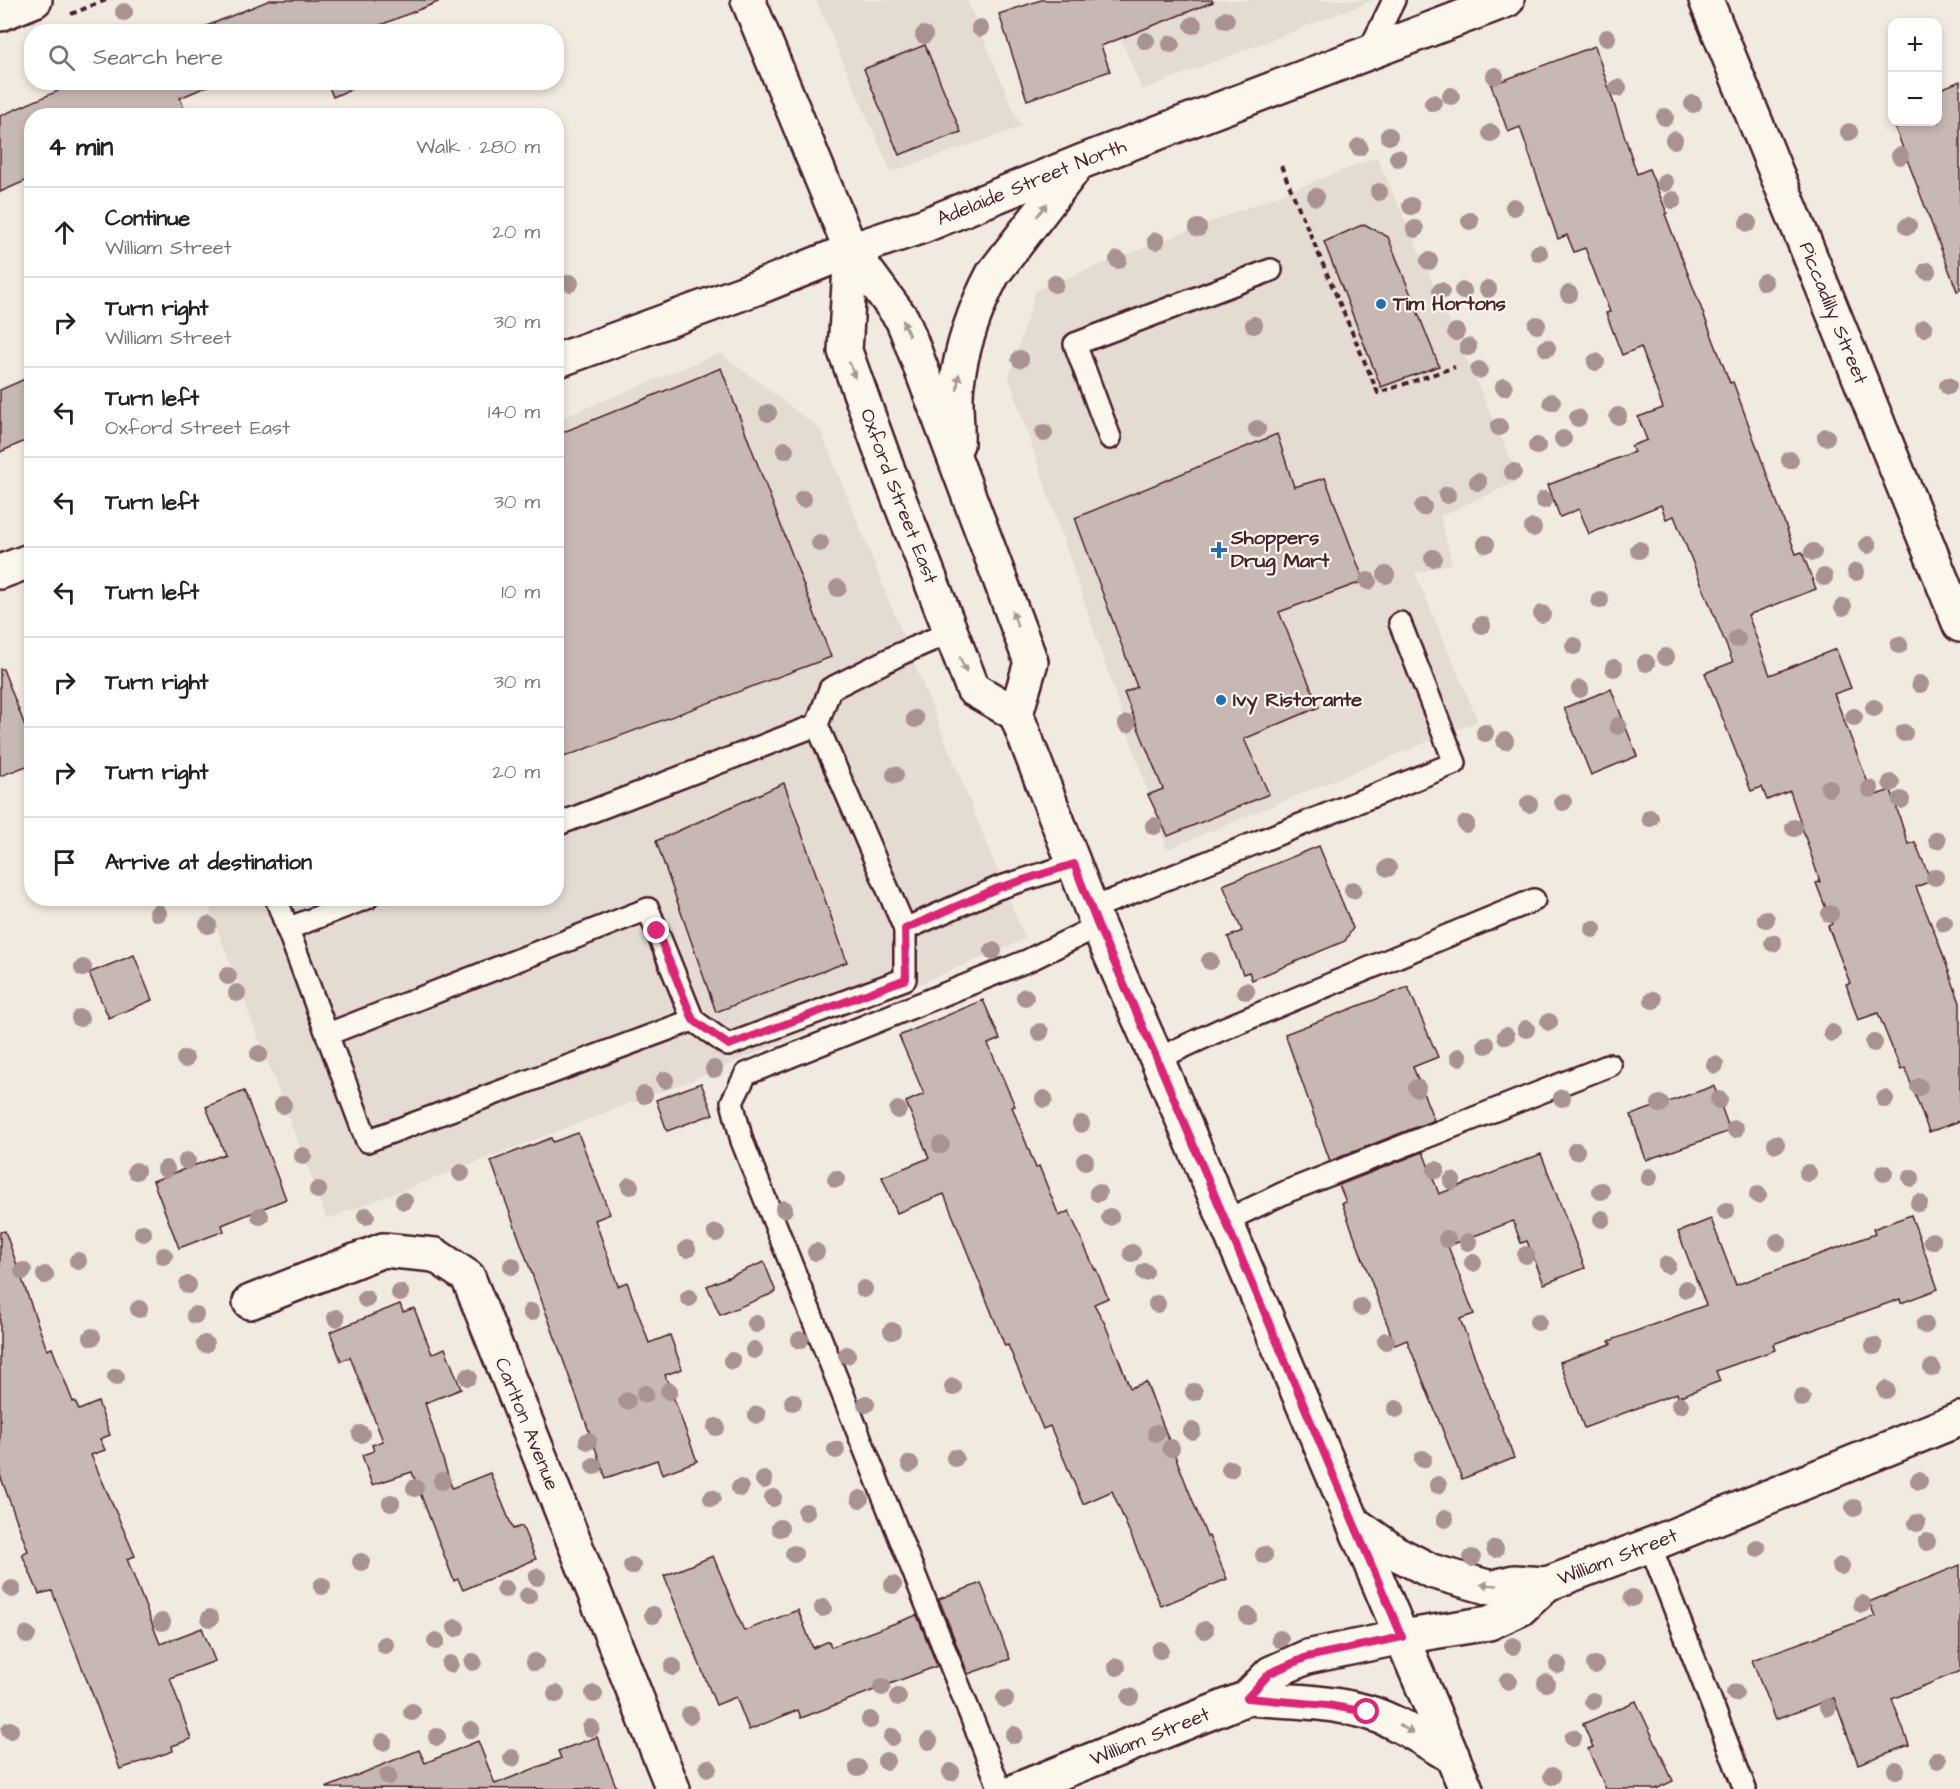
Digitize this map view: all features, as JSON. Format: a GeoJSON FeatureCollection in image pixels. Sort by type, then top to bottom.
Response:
{"type":"FeatureCollection","features":[{"type":"Feature","properties":{"kind":"main road"},"geometry":{"type":"LineString","coordinates":[[0,14],[35,0]]}},
{"type":"Feature","properties":{"kind":"main road","name":"Oxford Street East"},"geometry":{"type":"LineString","coordinates":[[748,0],[851,250],[902,319],[956,462],[1031,663],[1016,714],[973,689],[845,351],[851,250]]}},
{"type":"Feature","properties":{"kind":"main road","name":"Adelaide Street North"},"geometry":{"type":"LineString","coordinates":[[564,358],[759,287],[851,250],[923,226],[1078,163],[1507,0]]}},
{"type":"Feature","properties":{"kind":"main road","name":"Piccadilly Street"},"geometry":{"type":"LineString","coordinates":[[1706,0],[1960,625]]}},
{"type":"Feature","properties":{"kind":"main road"},"geometry":{"type":"LineString","coordinates":[[956,462],[958,422],[956,386],[960,365],[985,290],[993,274],[1078,163]]}},
{"type":"Feature","properties":{"kind":"main road"},"geometry":{"type":"LineString","coordinates":[[0,572],[24,563]]}},
{"type":"Feature","properties":{"kind":"main road"},"geometry":{"type":"LineString","coordinates":[[1016,714],[1094,918],[1157,1059],[1466,1789]]}},
{"type":"Feature","properties":{"kind":"main road","name":"Carlton Avenue"},"geometry":{"type":"LineString","coordinates":[[250,1302],[383,1250],[435,1255],[468,1277],[673,1789]]}},
{"type":"Feature","properties":{"kind":"main road","name":"William Street"},"geometry":{"type":"LineString","coordinates":[[1019,1789],[1247,1698],[1270,1673],[1307,1657],[1402,1637],[1489,1623],[1520,1609],[1547,1584],[1650,1545],[1960,1419]]}},
{"type":"Feature","properties":{"kind":"main road"},"geometry":{"type":"LineString","coordinates":[[1355,1524],[1396,1553],[1431,1571],[1491,1588],[1514,1582],[1547,1584]]}},
{"type":"Feature","properties":{"kind":"main road","name":"William Street"},"geometry":{"type":"LineString","coordinates":[[1247,1698],[1327,1705],[1367,1712],[1401,1726],[1453,1757]]}},
{"type":"Feature","properties":{"kind":"lane"},"geometry":{"type":"LineString","coordinates":[[1368,53],[1394,0]]}},
{"type":"Feature","properties":{"kind":"lane"},"geometry":{"type":"LineString","coordinates":[[1110,438],[1075,344],[1271,270]]}},
{"type":"Feature","properties":{"kind":"lane"},"geometry":{"type":"LineString","coordinates":[[1000,1789],[742,1141],[732,1102],[746,1074],[1029,960],[1094,918],[1455,763],[1400,623]]}},
{"type":"Feature","properties":{"kind":"lane"},"geometry":{"type":"LineString","coordinates":[[328,1034],[648,909],[693,1020],[729,1045],[906,979],[905,929],[818,725],[830,689],[950,632]]}},
{"type":"Feature","properties":{"kind":"lane"},"geometry":{"type":"LineString","coordinates":[[564,822],[818,725]]}},
{"type":"Feature","properties":{"kind":"lane"},"geometry":{"type":"LineString","coordinates":[[905,929],[998,888],[1074,864]]}},
{"type":"Feature","properties":{"kind":"lane"},"geometry":{"type":"LineString","coordinates":[[1157,1059],[1220,1030],[1534,900]]}},
{"type":"Feature","properties":{"kind":"lane"},"geometry":{"type":"LineString","coordinates":[[279,906],[367,1141],[693,1020]]}},
{"type":"Feature","properties":{"kind":"lane"},"geometry":{"type":"LineString","coordinates":[[287,929],[346,906]]}},
{"type":"Feature","properties":{"kind":"lane"},"geometry":{"type":"LineString","coordinates":[[1225,1221],[1288,1191],[1610,1065]]}},
{"type":"Feature","properties":{"kind":"lane"},"geometry":{"type":"LineString","coordinates":[[1650,1545],[1745,1789]]}},
{"type":"Feature","properties":{"kind":"path"},"geometry":{"type":"LineString","coordinates":[[1281,166],[1378,393],[1455,367]]}},
{"type":"Feature","properties":{"kind":"shaded area"},"geometry":{"type":"Polygon","coordinates":[[[816,0],[967,0],[1021,127],[891,172],[816,0]]]}},
{"type":"Feature","properties":{"kind":"shaded area"},"geometry":{"type":"Polygon","coordinates":[[[1105,0],[1374,0],[1142,90],[1105,0]]]}},
{"type":"Feature","properties":{"kind":"shaded area"},"geometry":{"type":"Polygon","coordinates":[[[1377,157],[1520,480],[1440,516],[1452,563],[1415,573],[1478,721],[1167,849],[1009,377],[1036,290],[1377,157]]]}},
{"type":"Feature","properties":{"kind":"shaded area"},"geometry":{"type":"Polygon","coordinates":[[[720,353],[820,429],[1025,939],[702,1076],[327,1219],[209,906],[564,906],[564,417],[720,353]]]}},
{"type":"Feature","properties":{"kind":"building"},"geometry":{"type":"Polygon","coordinates":[[[270,0],[437,0],[438,2],[383,24],[212,24],[270,0]]]}},
{"type":"Feature","properties":{"kind":"building"},"geometry":{"type":"Polygon","coordinates":[[[1041,0],[1212,0],[1213,2],[1101,46],[1110,71],[1027,100],[999,14],[1041,0]]]}},
{"type":"Feature","properties":{"kind":"building"},"geometry":{"type":"Polygon","coordinates":[[[925,45],[961,132],[899,155],[864,69],[925,45]]]}},
{"type":"Feature","properties":{"kind":"building"},"geometry":{"type":"Polygon","coordinates":[[[1595,46],[1637,174],[1649,169],[1730,383],[1733,382],[1796,554],[1802,552],[1816,589],[1748,615],[1770,675],[1836,649],[1851,688],[1834,694],[1873,796],[1891,790],[1908,844],[1915,842],[1931,881],[1916,887],[1960,1003],[1960,1121],[1929,1132],[1905,1068],[1901,1070],[1878,1013],[1858,1020],[1846,984],[1850,983],[1828,926],[1832,924],[1816,883],[1820,882],[1790,791],[1767,800],[1762,787],[1751,791],[1705,673],[1733,662],[1674,516],[1666,519],[1661,505],[1589,534],[1579,509],[1560,517],[1548,485],[1634,452],[1631,446],[1647,440],[1638,417],[1663,408],[1641,347],[1622,355],[1606,313],[1610,312],[1585,248],[1574,252],[1567,235],[1558,239],[1520,127],[1508,132],[1491,85],[1595,46]]]}},
{"type":"Feature","properties":{"kind":"building"},"geometry":{"type":"Polygon","coordinates":[[[1960,81],[1960,290],[1957,291],[1895,126],[1942,126],[1942,88],[1960,81]]]}},
{"type":"Feature","properties":{"kind":"building"},"geometry":{"type":"Polygon","coordinates":[[[198,90],[180,98],[184,108],[24,108],[24,182],[0,192],[0,116],[58,91],[198,90]]]}},
{"type":"Feature","properties":{"kind":"building"},"geometry":{"type":"Polygon","coordinates":[[[330,90],[349,90],[333,97],[330,90]]]}},
{"type":"Feature","properties":{"kind":"building","name":"Tim Hortons"},"geometry":{"type":"Polygon","coordinates":[[[1364,224],[1388,237],[1439,366],[1381,387],[1324,242],[1364,224]]]}},
{"type":"Feature","properties":{"kind":"building"},"geometry":{"type":"Polygon","coordinates":[[[721,368],[831,657],[564,757],[564,432],[721,368]]]}},
{"type":"Feature","properties":{"kind":"building"},"geometry":{"type":"Polygon","coordinates":[[[24,380],[24,442],[0,452],[0,390],[24,380]]]}},
{"type":"Feature","properties":{"kind":"building","name":"Shoppers Drug Mart"},"geometry":{"type":"Polygon","coordinates":[[[1277,434],[1294,487],[1325,478],[1364,581],[1279,612],[1319,707],[1244,739],[1269,794],[1168,836],[1148,795],[1163,789],[1124,693],[1137,687],[1075,518],[1277,434]]]}},
{"type":"Feature","properties":{"kind":"building"},"geometry":{"type":"Polygon","coordinates":[[[0,669],[3,669],[24,723],[24,767],[0,776],[0,669]]]}},
{"type":"Feature","properties":{"kind":"building"},"geometry":{"type":"Polygon","coordinates":[[[1611,689],[1637,756],[1591,775],[1564,708],[1611,689]]]}},
{"type":"Feature","properties":{"kind":"building"},"geometry":{"type":"Polygon","coordinates":[[[784,783],[847,962],[716,1012],[656,841],[784,783]]]}},
{"type":"Feature","properties":{"kind":"building"},"geometry":{"type":"Polygon","coordinates":[[[1319,846],[1353,928],[1345,941],[1252,980],[1249,972],[1243,974],[1228,937],[1242,931],[1223,885],[1319,846]]]}},
{"type":"Feature","properties":{"kind":"building"},"geometry":{"type":"Polygon","coordinates":[[[134,955],[152,1000],[109,1018],[89,973],[134,955]]]}},
{"type":"Feature","properties":{"kind":"building"},"geometry":{"type":"Polygon","coordinates":[[[1408,987],[1438,1057],[1413,1067],[1434,1120],[1330,1161],[1285,1034],[1408,987]]]}},
{"type":"Feature","properties":{"kind":"building"},"geometry":{"type":"Polygon","coordinates":[[[983,1000],[1000,1039],[988,1044],[1015,1106],[1012,1107],[1036,1168],[1039,1166],[1059,1216],[1069,1211],[1096,1269],[1108,1298],[1094,1304],[1105,1324],[1130,1388],[1146,1382],[1207,1537],[1209,1536],[1227,1579],[1161,1606],[1112,1491],[1083,1504],[1050,1426],[1043,1429],[1008,1345],[1005,1346],[944,1194],[897,1213],[882,1177],[929,1158],[906,1102],[924,1094],[899,1036],[983,1000]]]}},
{"type":"Feature","properties":{"kind":"building"},"geometry":{"type":"Polygon","coordinates":[[[701,1083],[713,1114],[667,1131],[656,1100],[701,1083]]]}},
{"type":"Feature","properties":{"kind":"building"},"geometry":{"type":"Polygon","coordinates":[[[1714,1086],[1730,1131],[1646,1160],[1631,1115],[1714,1086]]]}},
{"type":"Feature","properties":{"kind":"building"},"geometry":{"type":"Polygon","coordinates":[[[244,1091],[286,1199],[222,1225],[224,1231],[179,1248],[153,1181],[225,1154],[206,1107],[244,1091]]]}},
{"type":"Feature","properties":{"kind":"building"},"geometry":{"type":"Polygon","coordinates":[[[578,1133],[610,1214],[595,1220],[618,1286],[627,1282],[649,1343],[670,1335],[682,1369],[665,1375],[697,1461],[662,1474],[657,1460],[606,1478],[491,1161],[551,1138],[553,1142],[578,1133]]]}},
{"type":"Feature","properties":{"kind":"building"},"geometry":{"type":"Polygon","coordinates":[[[1423,1152],[1439,1194],[1541,1154],[1585,1268],[1544,1284],[1527,1241],[1521,1243],[1513,1221],[1448,1246],[1474,1314],[1460,1319],[1514,1458],[1462,1479],[1407,1340],[1395,1345],[1342,1203],[1346,1202],[1339,1185],[1423,1152]]]}},
{"type":"Feature","properties":{"kind":"building"},"geometry":{"type":"Polygon","coordinates":[[[1911,1215],[1938,1289],[1901,1303],[1900,1299],[1773,1344],[1775,1350],[1716,1371],[1720,1381],[1678,1397],[1677,1393],[1584,1428],[1560,1362],[1706,1305],[1678,1232],[1711,1219],[1736,1285],[1875,1234],[1873,1229],[1911,1215]]]}},
{"type":"Feature","properties":{"kind":"building"},"geometry":{"type":"Polygon","coordinates":[[[5,1231],[47,1350],[52,1348],[73,1402],[75,1401],[79,1410],[98,1402],[110,1435],[100,1439],[105,1450],[91,1455],[135,1556],[127,1559],[160,1644],[202,1628],[215,1661],[170,1678],[191,1739],[172,1746],[173,1751],[120,1769],[52,1591],[39,1594],[22,1554],[28,1551],[0,1475],[0,1232],[5,1231]]]}},
{"type":"Feature","properties":{"kind":"building"},"geometry":{"type":"Polygon","coordinates":[[[764,1262],[776,1292],[720,1315],[707,1286],[764,1262]]]}},
{"type":"Feature","properties":{"kind":"building"},"geometry":{"type":"Polygon","coordinates":[[[400,1304],[403,1312],[414,1308],[432,1354],[445,1348],[461,1389],[425,1403],[452,1488],[490,1473],[513,1529],[522,1526],[536,1559],[463,1590],[458,1579],[454,1581],[412,1472],[372,1485],[362,1455],[374,1451],[372,1445],[383,1441],[350,1357],[341,1361],[330,1332],[400,1304]]]}},
{"type":"Feature","properties":{"kind":"building"},"geometry":{"type":"Polygon","coordinates":[[[713,1556],[744,1631],[798,1610],[813,1648],[829,1641],[831,1647],[917,1615],[937,1666],[801,1718],[798,1710],[749,1730],[736,1697],[716,1705],[664,1576],[713,1556]]]}},
{"type":"Feature","properties":{"kind":"building"},"geometry":{"type":"Polygon","coordinates":[[[1960,1565],[1960,1671],[1892,1699],[1909,1745],[1858,1764],[1834,1698],[1775,1720],[1752,1660],[1875,1616],[1869,1602],[1960,1565]]]}},
{"type":"Feature","properties":{"kind":"building"},"geometry":{"type":"Polygon","coordinates":[[[981,1583],[1010,1659],[968,1674],[939,1599],[981,1583]]]}},
{"type":"Feature","properties":{"kind":"building"},"geometry":{"type":"Polygon","coordinates":[[[1636,1701],[1673,1781],[1656,1789],[1606,1789],[1588,1749],[1593,1747],[1583,1724],[1636,1701]]]}},
{"type":"Feature","properties":{"kind":"building"},"geometry":{"type":"Polygon","coordinates":[[[597,1737],[617,1789],[326,1788],[419,1750],[425,1763],[478,1741],[495,1784],[561,1758],[558,1751],[597,1737]]]}},
{"type":"Feature","properties":{"kind":"place","name":"Tim Hortons"},"geometry":{"type":"Point","coordinates":[1381,304]}},
{"type":"Feature","properties":{"kind":"place","name":"Shoppers Drug Mart"},"geometry":{"type":"Point","coordinates":[1219,550]}},
{"type":"Feature","properties":{"kind":"place","name":"Ivy Ristorante"},"geometry":{"type":"Point","coordinates":[1221,700]}},
{"type":"Feature","properties":{"kind":"route"},"geometry":{"type":"LineString","coordinates":[[657,931],[693,1020],[729,1045],[906,979],[905,929],[998,888],[1074,864],[1098,926],[1157,1059],[1402,1637],[1307,1657],[1270,1673],[1247,1698],[1327,1705],[1367,1712]]}}]}
